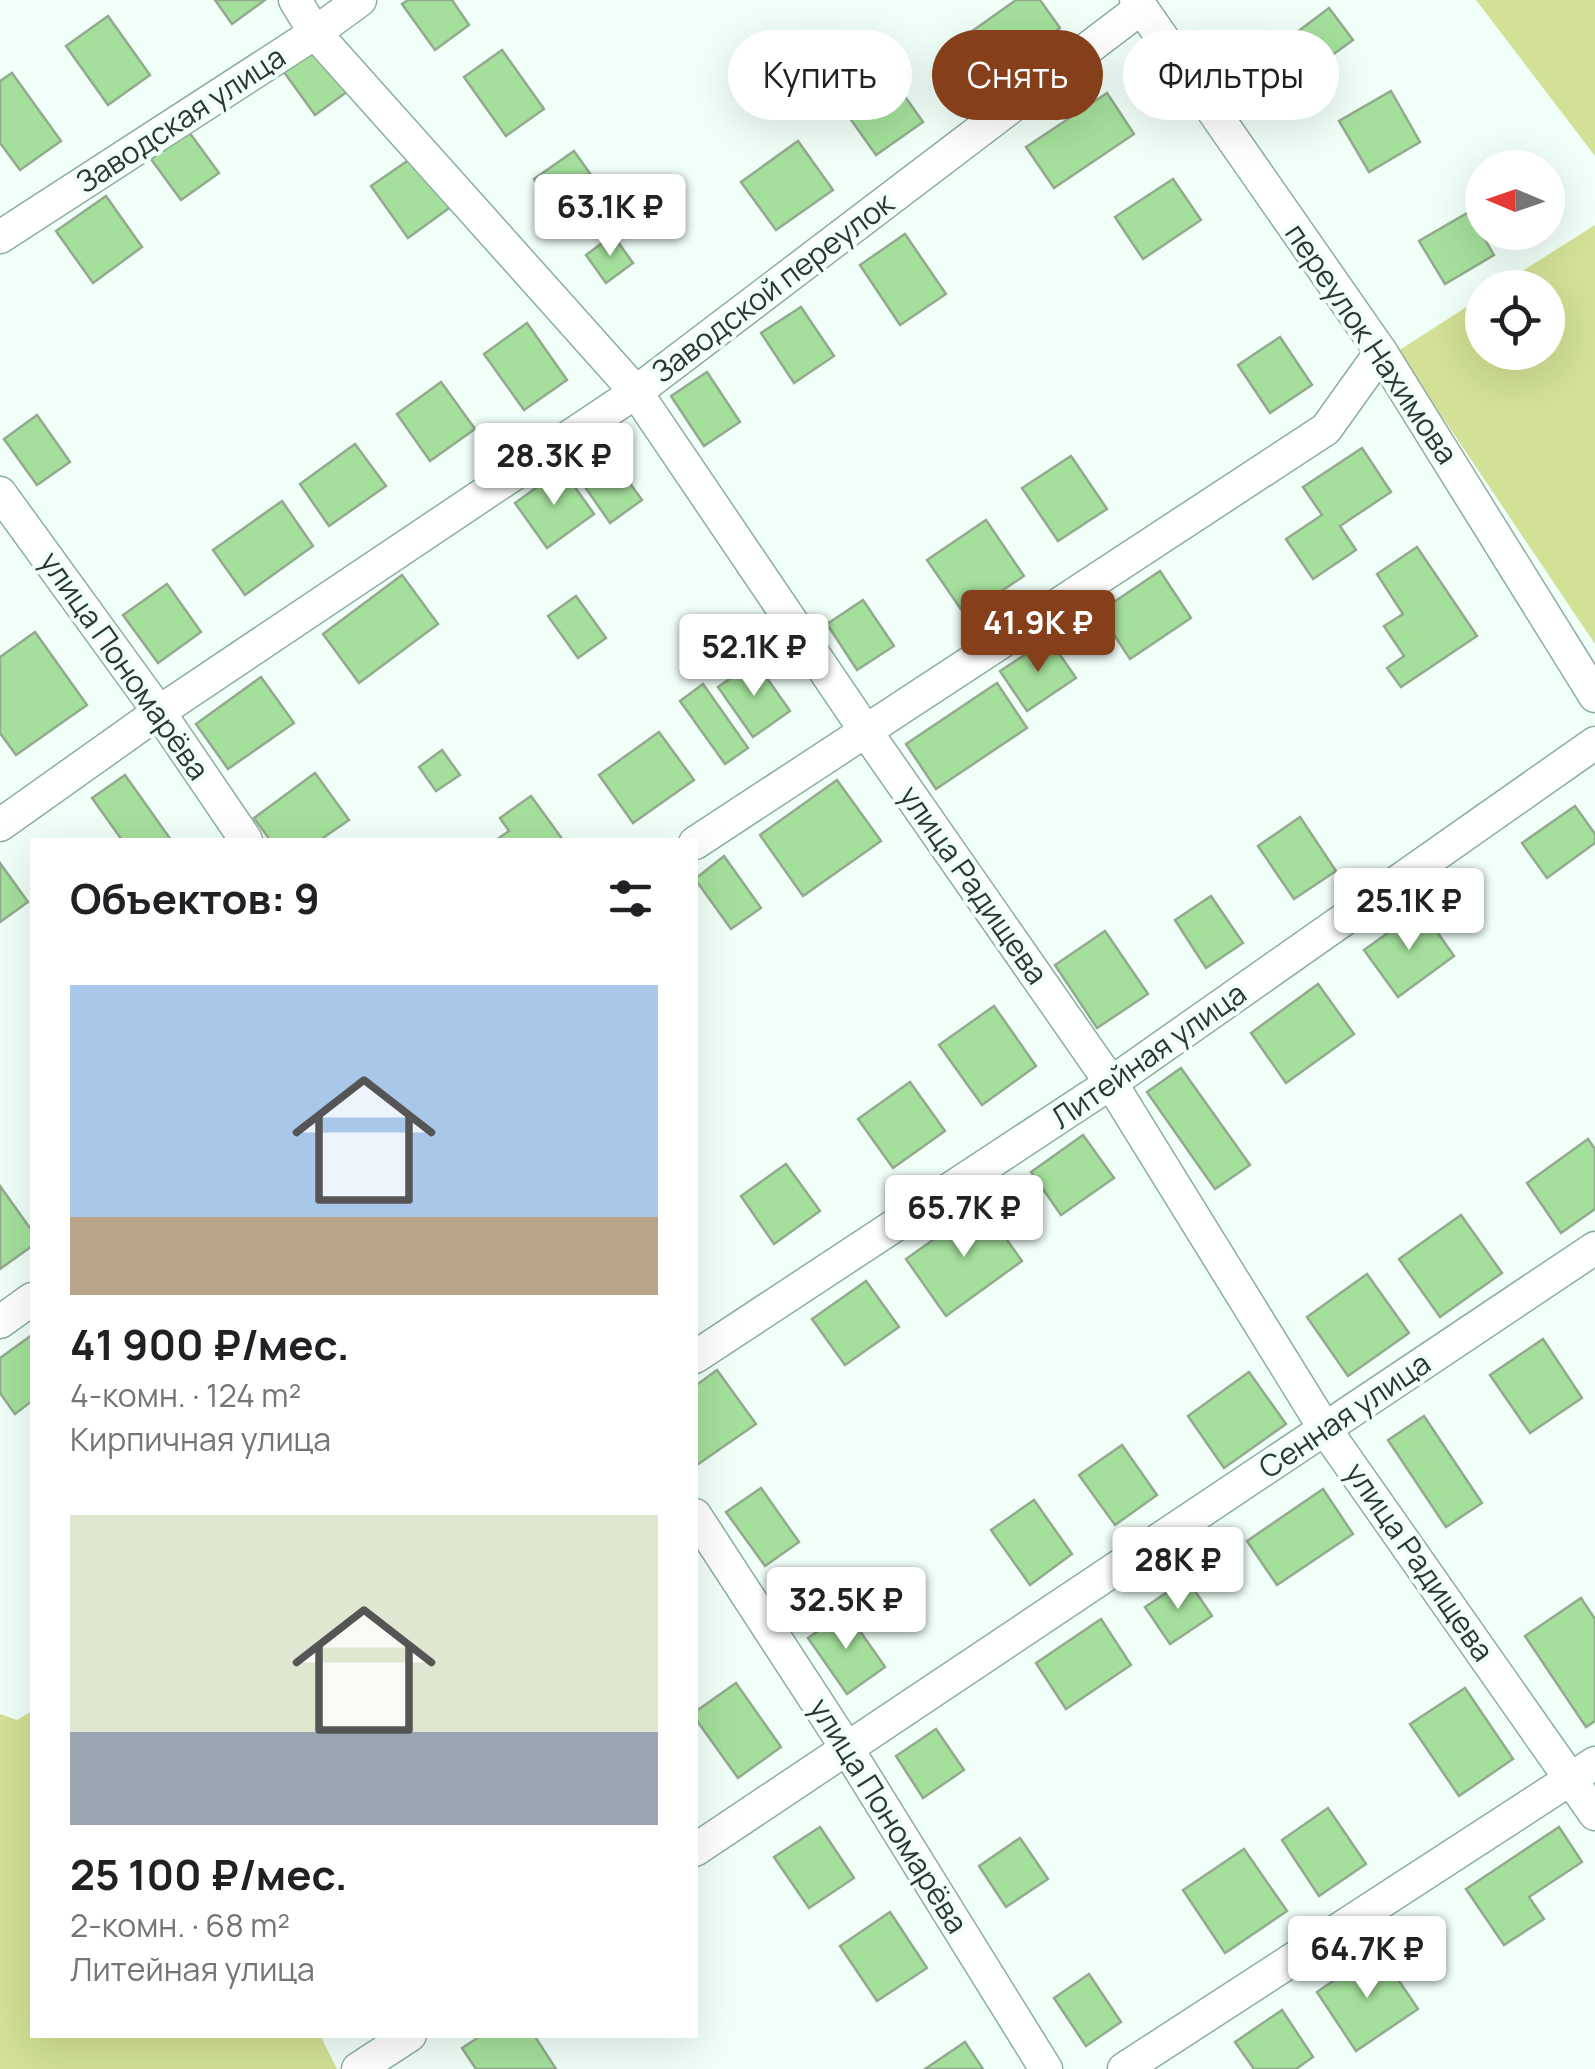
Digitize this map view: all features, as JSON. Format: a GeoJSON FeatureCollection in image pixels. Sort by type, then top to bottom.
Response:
{"type":"FeatureCollection","features":[{"type":"Feature","properties":{"kind":"street","name":"улица Радищева"},"geometry":{"type":"LineString","coordinates":[[295,0],[315,33],[636,392],[1111,1084],[1325,1429],[1583,1771],[1595,1814]]}},
{"type":"Feature","properties":{"kind":"street","name":"Заводская улица"},"geometry":{"type":"LineString","coordinates":[[0,237],[360,0]]}},
{"type":"Feature","properties":{"kind":"street","name":"переулок Нахимова"},"geometry":{"type":"LineString","coordinates":[[1138,4],[1381,352],[1595,696]]}},
{"type":"Feature","properties":{"kind":"street","name":"Заводской переулок"},"geometry":{"type":"LineString","coordinates":[[0,825],[159,712],[636,392],[1138,4]]}},
{"type":"Feature","properties":{"kind":"street"},"geometry":{"type":"LineString","coordinates":[[698,841],[1326,429],[1381,352]]}},
{"type":"Feature","properties":{"kind":"street","name":"улица Пономарёва"},"geometry":{"type":"LineString","coordinates":[[0,493],[159,712],[245,838]]}},
{"type":"Feature","properties":{"kind":"street","name":"Литейная улица"},"geometry":{"type":"LineString","coordinates":[[698,1355],[1111,1084],[1595,743]]}},
{"type":"Feature","properties":{"kind":"street","name":"Сенная улица"},"geometry":{"type":"LineString","coordinates":[[698,1848],[1595,1248]]}},
{"type":"Feature","properties":{"kind":"street"},"geometry":{"type":"LineString","coordinates":[[0,1322],[30,1300]]}},
{"type":"Feature","properties":{"kind":"street","name":"улица Пономарёва"},"geometry":{"type":"LineString","coordinates":[[698,1520],[848,1750],[1046,2069]]}},
{"type":"Feature","properties":{"kind":"street"},"geometry":{"type":"LineString","coordinates":[[1124,2069],[1583,1771]]}},
{"type":"Feature","properties":{"kind":"street"},"geometry":{"type":"LineString","coordinates":[[358,2069],[405,2038]]}},
{"type":"Feature","properties":{"kind":"green space"},"geometry":{"type":"Polygon","coordinates":[[[1476,0],[1595,0],[1595,156],[1476,0]]]}},
{"type":"Feature","properties":{"kind":"green space"},"geometry":{"type":"Polygon","coordinates":[[[1595,225],[1595,644],[1398,351],[1465,308],[1465,370],[1565,370],[1565,270],[1524,270],[1555,250],[1565,250],[1565,244],[1595,225]]]}},
{"type":"Feature","properties":{"kind":"green space"},"geometry":{"type":"Polygon","coordinates":[[[30,1712],[30,2038],[322,2038],[337,2069],[0,2069],[0,1714],[17,1720],[30,1712]]]}},
{"type":"Feature","properties":{"kind":"building"},"geometry":{"type":"Polygon","coordinates":[[[215,0],[265,0],[232,24],[215,0]]]}},
{"type":"Feature","properties":{"kind":"building"},"geometry":{"type":"Polygon","coordinates":[[[408,0],[452,0],[469,25],[435,50],[402,4],[408,0]]]}},
{"type":"Feature","properties":{"kind":"building"},"geometry":{"type":"Polygon","coordinates":[[[1016,0],[1040,0],[1060,28],[1057,30],[974,30],[1016,0]]]}},
{"type":"Feature","properties":{"kind":"building"},"geometry":{"type":"Polygon","coordinates":[[[1329,8],[1353,40],[1339,50],[1339,30],[1300,30],[1329,8]]]}},
{"type":"Feature","properties":{"kind":"building"},"geometry":{"type":"Polygon","coordinates":[[[108,16],[150,75],[108,105],[66,46],[108,16]]]}},
{"type":"Feature","properties":{"kind":"building"},"geometry":{"type":"Polygon","coordinates":[[[336,35],[366,78],[315,115],[284,72],[336,35]]]}},
{"type":"Feature","properties":{"kind":"building"},"geometry":{"type":"Polygon","coordinates":[[[502,50],[544,109],[506,136],[464,77],[502,50]]]}},
{"type":"Feature","properties":{"kind":"building"},"geometry":{"type":"Polygon","coordinates":[[[12,73],[61,141],[20,170],[0,143],[0,81],[12,73]]]}},
{"type":"Feature","properties":{"kind":"building"},"geometry":{"type":"Polygon","coordinates":[[[1391,91],[1420,142],[1369,172],[1339,121],[1391,91]]]}},
{"type":"Feature","properties":{"kind":"building"},"geometry":{"type":"Polygon","coordinates":[[[1107,93],[1134,134],[1054,188],[1026,147],[1066,120],[1103,120],[1103,96],[1107,93]]]}},
{"type":"Feature","properties":{"kind":"building"},"geometry":{"type":"Polygon","coordinates":[[[912,106],[923,122],[876,155],[851,120],[912,120],[912,106]]]}},
{"type":"Feature","properties":{"kind":"building"},"geometry":{"type":"Polygon","coordinates":[[[189,132],[219,173],[181,200],[151,159],[189,132]]]}},
{"type":"Feature","properties":{"kind":"building"},"geometry":{"type":"Polygon","coordinates":[[[798,141],[833,190],[776,230],[741,182],[798,141]]]}},
{"type":"Feature","properties":{"kind":"building"},"geometry":{"type":"Polygon","coordinates":[[[574,151],[610,202],[570,230],[534,179],[574,151]]]}},
{"type":"Feature","properties":{"kind":"building"},"geometry":{"type":"Polygon","coordinates":[[[416,155],[452,206],[408,238],[371,186],[416,155]]]}},
{"type":"Feature","properties":{"kind":"building"},"geometry":{"type":"Polygon","coordinates":[[[1173,179],[1201,220],[1143,259],[1115,217],[1173,179]]]}},
{"type":"Feature","properties":{"kind":"building"},"geometry":{"type":"Polygon","coordinates":[[[106,196],[142,247],[93,283],[56,231],[106,196]]]}},
{"type":"Feature","properties":{"kind":"building"},"geometry":{"type":"Polygon","coordinates":[[[1465,214],[1465,250],[1491,250],[1494,255],[1445,284],[1419,241],[1465,214]]]}},
{"type":"Feature","properties":{"kind":"building"},"geometry":{"type":"Polygon","coordinates":[[[905,234],[946,294],[900,325],[860,265],[905,234]]]}},
{"type":"Feature","properties":{"kind":"building"},"geometry":{"type":"Polygon","coordinates":[[[613,235],[633,263],[606,283],[586,255],[613,235]]]}},
{"type":"Feature","properties":{"kind":"building"},"geometry":{"type":"Polygon","coordinates":[[[801,307],[834,356],[794,383],[761,333],[801,307]]]}},
{"type":"Feature","properties":{"kind":"building"},"geometry":{"type":"Polygon","coordinates":[[[527,323],[567,380],[524,410],[484,354],[527,323]]]}},
{"type":"Feature","properties":{"kind":"building"},"geometry":{"type":"Polygon","coordinates":[[[1280,337],[1312,385],[1270,413],[1238,365],[1280,337]]]}},
{"type":"Feature","properties":{"kind":"building"},"geometry":{"type":"Polygon","coordinates":[[[707,372],[740,422],[704,446],[671,396],[707,372]]]}},
{"type":"Feature","properties":{"kind":"building"},"geometry":{"type":"Polygon","coordinates":[[[441,382],[475,429],[430,461],[397,414],[441,382]]]}},
{"type":"Feature","properties":{"kind":"building"},"geometry":{"type":"Polygon","coordinates":[[[37,415],[70,462],[37,485],[4,439],[37,415]]]}},
{"type":"Feature","properties":{"kind":"building"},"geometry":{"type":"Polygon","coordinates":[[[355,444],[386,486],[329,526],[300,484],[355,444]]]}},
{"type":"Feature","properties":{"kind":"building"},"geometry":{"type":"Polygon","coordinates":[[[603,446],[642,500],[610,523],[572,468],[603,446]]]}},
{"type":"Feature","properties":{"kind":"building"},"geometry":{"type":"Polygon","coordinates":[[[1362,448],[1391,492],[1340,526],[1356,550],[1313,579],[1286,539],[1322,515],[1303,487],[1362,448]]]}},
{"type":"Feature","properties":{"kind":"building"},"geometry":{"type":"Polygon","coordinates":[[[1071,456],[1107,509],[1058,541],[1022,488],[1071,456]]]}},
{"type":"Feature","properties":{"kind":"building"},"geometry":{"type":"Polygon","coordinates":[[[562,469],[594,514],[547,548],[515,503],[562,469]]]}},
{"type":"Feature","properties":{"kind":"building"},"geometry":{"type":"Polygon","coordinates":[[[282,501],[313,546],[245,595],[213,550],[282,501]]]}},
{"type":"Feature","properties":{"kind":"building"},"geometry":{"type":"Polygon","coordinates":[[[986,520],[1024,576],[965,615],[927,560],[986,520]]]}},
{"type":"Feature","properties":{"kind":"building"},"geometry":{"type":"Polygon","coordinates":[[[1417,547],[1477,636],[1401,687],[1387,668],[1404,656],[1384,626],[1403,614],[1377,574],[1417,547]]]}},
{"type":"Feature","properties":{"kind":"building"},"geometry":{"type":"Polygon","coordinates":[[[1160,571],[1191,618],[1130,659],[1099,612],[1160,571]]]}},
{"type":"Feature","properties":{"kind":"building"},"geometry":{"type":"Polygon","coordinates":[[[402,575],[438,624],[359,683],[323,634],[402,575]]]}},
{"type":"Feature","properties":{"kind":"building"},"geometry":{"type":"Polygon","coordinates":[[[167,584],[201,632],[158,663],[123,615],[167,584]]]}},
{"type":"Feature","properties":{"kind":"building"},"geometry":{"type":"Polygon","coordinates":[[[576,596],[606,638],[578,658],[548,616],[576,596]]]}},
{"type":"Feature","properties":{"kind":"building"},"geometry":{"type":"Polygon","coordinates":[[[863,600],[894,646],[857,670],[827,624],[863,600]]]}},
{"type":"Feature","properties":{"kind":"building"},"geometry":{"type":"Polygon","coordinates":[[[35,632],[87,705],[16,755],[0,733],[0,657],[35,632]]]}},
{"type":"Feature","properties":{"kind":"building"},"geometry":{"type":"Polygon","coordinates":[[[1049,639],[1076,678],[1027,711],[1000,671],[1049,639]]]}},
{"type":"Feature","properties":{"kind":"building"},"geometry":{"type":"Polygon","coordinates":[[[755,661],[790,711],[753,737],[718,687],[755,661]]]}},
{"type":"Feature","properties":{"kind":"building"},"geometry":{"type":"Polygon","coordinates":[[[261,677],[294,723],[228,769],[196,724],[261,677]]]}},
{"type":"Feature","properties":{"kind":"building"},"geometry":{"type":"Polygon","coordinates":[[[997,683],[1027,728],[936,789],[906,744],[997,683]]]}},
{"type":"Feature","properties":{"kind":"building"},"geometry":{"type":"Polygon","coordinates":[[[703,684],[748,748],[725,764],[680,701],[703,684]]]}},
{"type":"Feature","properties":{"kind":"building"},"geometry":{"type":"Polygon","coordinates":[[[659,732],[694,780],[633,823],[599,775],[659,732]]]}},
{"type":"Feature","properties":{"kind":"building"},"geometry":{"type":"Polygon","coordinates":[[[442,750],[460,775],[436,791],[419,767],[442,750]]]}},
{"type":"Feature","properties":{"kind":"building"},"geometry":{"type":"Polygon","coordinates":[[[315,773],[349,820],[323,838],[269,838],[254,818],[315,773]]]}},
{"type":"Feature","properties":{"kind":"building"},"geometry":{"type":"Polygon","coordinates":[[[125,775],[170,838],[121,838],[92,798],[125,775]]]}},
{"type":"Feature","properties":{"kind":"building"},"geometry":{"type":"Polygon","coordinates":[[[837,780],[881,841],[803,896],[760,835],[837,780]]]}},
{"type":"Feature","properties":{"kind":"building"},"geometry":{"type":"Polygon","coordinates":[[[531,796],[562,838],[499,838],[509,831],[500,818],[531,796]]]}},
{"type":"Feature","properties":{"kind":"building"},"geometry":{"type":"Polygon","coordinates":[[[1575,806],[1595,834],[1595,843],[1547,878],[1522,843],[1575,806]]]}},
{"type":"Feature","properties":{"kind":"building"},"geometry":{"type":"Polygon","coordinates":[[[1300,817],[1336,871],[1294,899],[1258,846],[1300,817]]]}},
{"type":"Feature","properties":{"kind":"building"},"geometry":{"type":"Polygon","coordinates":[[[724,856],[761,908],[731,929],[698,883],[698,877],[724,856]]]}},
{"type":"Feature","properties":{"kind":"building"},"geometry":{"type":"Polygon","coordinates":[[[0,863],[28,902],[0,922],[0,863]]]}},
{"type":"Feature","properties":{"kind":"building"},"geometry":{"type":"Polygon","coordinates":[[[1211,896],[1243,943],[1206,968],[1175,920],[1211,896]]]}},
{"type":"Feature","properties":{"kind":"building"},"geometry":{"type":"Polygon","coordinates":[[[1421,909],[1454,956],[1398,997],[1364,950],[1421,909]]]}},
{"type":"Feature","properties":{"kind":"building"},"geometry":{"type":"Polygon","coordinates":[[[1105,931],[1148,994],[1097,1028],[1055,965],[1105,931]]]}},
{"type":"Feature","properties":{"kind":"building"},"geometry":{"type":"Polygon","coordinates":[[[1318,984],[1354,1034],[1286,1083],[1251,1033],[1318,984]]]}},
{"type":"Feature","properties":{"kind":"building"},"geometry":{"type":"Polygon","coordinates":[[[994,1006],[1036,1066],[982,1105],[939,1045],[994,1006]]]}},
{"type":"Feature","properties":{"kind":"building"},"geometry":{"type":"Polygon","coordinates":[[[1181,1068],[1250,1165],[1215,1189],[1147,1092],[1181,1068]]]}},
{"type":"Feature","properties":{"kind":"building"},"geometry":{"type":"Polygon","coordinates":[[[910,1082],[945,1131],[893,1168],[858,1119],[910,1082]]]}},
{"type":"Feature","properties":{"kind":"building"},"geometry":{"type":"Polygon","coordinates":[[[1083,1135],[1114,1178],[1061,1215],[1031,1172],[1083,1135]]]}},
{"type":"Feature","properties":{"kind":"building"},"geometry":{"type":"Polygon","coordinates":[[[1588,1139],[1595,1149],[1595,1209],[1561,1233],[1527,1183],[1588,1139]]]}},
{"type":"Feature","properties":{"kind":"building"},"geometry":{"type":"Polygon","coordinates":[[[786,1164],[820,1211],[774,1244],[741,1196],[786,1164]]]}},
{"type":"Feature","properties":{"kind":"building"},"geometry":{"type":"Polygon","coordinates":[[[0,1186],[30,1228],[30,1247],[0,1269],[0,1186]]]}},
{"type":"Feature","properties":{"kind":"building"},"geometry":{"type":"Polygon","coordinates":[[[982,1205],[1022,1261],[946,1316],[906,1259],[982,1205]]]}},
{"type":"Feature","properties":{"kind":"building"},"geometry":{"type":"Polygon","coordinates":[[[1461,1215],[1502,1273],[1440,1317],[1399,1259],[1461,1215]]]}},
{"type":"Feature","properties":{"kind":"building"},"geometry":{"type":"Polygon","coordinates":[[[1367,1274],[1409,1333],[1348,1376],[1307,1317],[1367,1274]]]}},
{"type":"Feature","properties":{"kind":"building"},"geometry":{"type":"Polygon","coordinates":[[[866,1281],[899,1327],[845,1365],[812,1319],[866,1281]]]}},
{"type":"Feature","properties":{"kind":"building"},"geometry":{"type":"Polygon","coordinates":[[[30,1336],[30,1403],[15,1414],[0,1393],[0,1358],[30,1336]]]}},
{"type":"Feature","properties":{"kind":"building"},"geometry":{"type":"Polygon","coordinates":[[[1543,1339],[1582,1398],[1530,1433],[1490,1375],[1543,1339]]]}},
{"type":"Feature","properties":{"kind":"building"},"geometry":{"type":"Polygon","coordinates":[[[717,1370],[756,1424],[698,1464],[698,1384],[717,1370]]]}},
{"type":"Feature","properties":{"kind":"building"},"geometry":{"type":"Polygon","coordinates":[[[1249,1372],[1286,1424],[1224,1468],[1188,1416],[1249,1372]]]}},
{"type":"Feature","properties":{"kind":"building"},"geometry":{"type":"Polygon","coordinates":[[[1424,1416],[1482,1503],[1446,1527],[1388,1440],[1424,1416]]]}},
{"type":"Feature","properties":{"kind":"building"},"geometry":{"type":"Polygon","coordinates":[[[1122,1445],[1157,1495],[1115,1525],[1079,1475],[1122,1445]]]}},
{"type":"Feature","properties":{"kind":"building"},"geometry":{"type":"Polygon","coordinates":[[[761,1488],[799,1542],[765,1566],[726,1512],[761,1488]]]}},
{"type":"Feature","properties":{"kind":"building"},"geometry":{"type":"Polygon","coordinates":[[[1323,1489],[1353,1534],[1277,1585],[1247,1541],[1323,1489]]]}},
{"type":"Feature","properties":{"kind":"building"},"geometry":{"type":"Polygon","coordinates":[[[1034,1500],[1072,1554],[1030,1585],[991,1530],[1034,1500]]]}},
{"type":"Feature","properties":{"kind":"building"},"geometry":{"type":"Polygon","coordinates":[[[1187,1579],[1212,1616],[1170,1644],[1145,1607],[1187,1579]]]}},
{"type":"Feature","properties":{"kind":"building"},"geometry":{"type":"Polygon","coordinates":[[[1581,1598],[1595,1619],[1595,1721],[1586,1727],[1525,1636],[1581,1598]]]}},
{"type":"Feature","properties":{"kind":"building"},"geometry":{"type":"Polygon","coordinates":[[[846,1611],[885,1667],[847,1694],[808,1638],[846,1611]]]}},
{"type":"Feature","properties":{"kind":"building"},"geometry":{"type":"Polygon","coordinates":[[[1101,1619],[1131,1665],[1066,1709],[1036,1663],[1101,1619]]]}},
{"type":"Feature","properties":{"kind":"building"},"geometry":{"type":"Polygon","coordinates":[[[736,1683],[781,1747],[738,1778],[698,1722],[698,1710],[736,1683]]]}},
{"type":"Feature","properties":{"kind":"building"},"geometry":{"type":"Polygon","coordinates":[[[1465,1688],[1513,1759],[1459,1796],[1410,1724],[1465,1688]]]}},
{"type":"Feature","properties":{"kind":"building"},"geometry":{"type":"Polygon","coordinates":[[[936,1729],[964,1770],[923,1798],[896,1756],[936,1729]]]}},
{"type":"Feature","properties":{"kind":"building"},"geometry":{"type":"Polygon","coordinates":[[[1328,1808],[1366,1864],[1319,1896],[1282,1840],[1328,1808]]]}},
{"type":"Feature","properties":{"kind":"building"},"geometry":{"type":"Polygon","coordinates":[[[820,1827],[854,1878],[809,1908],[774,1857],[820,1827]]]}},
{"type":"Feature","properties":{"kind":"building"},"geometry":{"type":"Polygon","coordinates":[[[1559,1827],[1582,1862],[1529,1897],[1544,1919],[1504,1945],[1466,1889],[1559,1827]]]}},
{"type":"Feature","properties":{"kind":"building"},"geometry":{"type":"Polygon","coordinates":[[[1020,1838],[1048,1879],[1006,1907],[979,1866],[1020,1838]]]}},
{"type":"Feature","properties":{"kind":"building"},"geometry":{"type":"Polygon","coordinates":[[[1244,1849],[1287,1911],[1225,1953],[1183,1890],[1244,1849]]]}},
{"type":"Feature","properties":{"kind":"building"},"geometry":{"type":"Polygon","coordinates":[[[890,1912],[927,1968],[877,2001],[840,1946],[890,1912]]]}},
{"type":"Feature","properties":{"kind":"building"},"geometry":{"type":"Polygon","coordinates":[[[1378,1950],[1418,2009],[1356,2051],[1317,1992],[1378,1950]]]}},
{"type":"Feature","properties":{"kind":"building"},"geometry":{"type":"Polygon","coordinates":[[[1089,1974],[1121,2022],[1086,2046],[1054,1998],[1089,1974]]]}},
{"type":"Feature","properties":{"kind":"building"},"geometry":{"type":"Polygon","coordinates":[[[1282,2010],[1313,2057],[1296,2069],[1254,2069],[1235,2042],[1282,2010]]]}},
{"type":"Feature","properties":{"kind":"building"},"geometry":{"type":"Polygon","coordinates":[[[477,2038],[536,2038],[556,2069],[476,2069],[462,2048],[477,2038]]]}},
{"type":"Feature","properties":{"kind":"building"},"geometry":{"type":"Polygon","coordinates":[[[965,2042],[983,2069],[925,2069],[965,2042]]]}}]}
